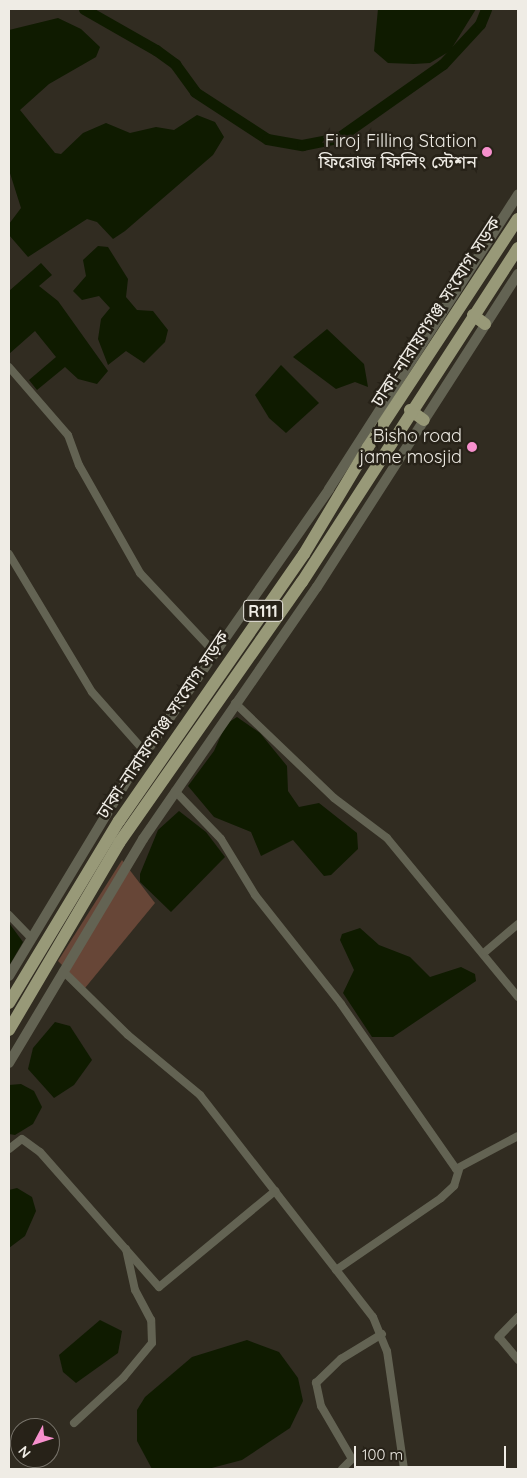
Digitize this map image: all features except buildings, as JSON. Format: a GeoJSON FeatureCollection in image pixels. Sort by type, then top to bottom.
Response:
{"type":"FeatureCollection","features":[{"type":"Feature","properties":{"kind":"main road","name":"ঢাকা-নারায়ণগঞ্জ সংযোগ সড়ক"},"geometry":{"type":"LineString","coordinates":[[9,1003],[119,821],[304,554],[334,492],[426,349],[518,219]]}},
{"type":"Feature","properties":{"kind":"main road","name":"ঢাকা-নারায়ণগঞ্জ সংযোগ সড়ক"},"geometry":{"type":"LineString","coordinates":[[9,1030],[119,843],[302,582],[410,410],[518,248]]}},
{"type":"Feature","properties":{"kind":"main road"},"geometry":{"type":"LineString","coordinates":[[473,315],[485,324]]}},
{"type":"Feature","properties":{"kind":"main road"},"geometry":{"type":"LineString","coordinates":[[410,410],[424,420]]}},
{"type":"Feature","properties":{"kind":"street"},"geometry":{"type":"LineString","coordinates":[[426,349],[518,195]]}},
{"type":"Feature","properties":{"kind":"street"},"geometry":{"type":"LineString","coordinates":[[9,1063],[63,971],[175,791],[424,420],[518,274]]}},
{"type":"Feature","properties":{"kind":"street"},"geometry":{"type":"LineString","coordinates":[[9,367],[68,435],[79,464],[140,573],[216,654]]}},
{"type":"Feature","properties":{"kind":"street"},"geometry":{"type":"LineString","coordinates":[[9,976],[145,752],[334,492]]}},
{"type":"Feature","properties":{"kind":"street"},"geometry":{"type":"LineString","coordinates":[[9,554],[92,692],[145,752]]}},
{"type":"Feature","properties":{"kind":"street"},"geometry":{"type":"LineString","coordinates":[[235,703],[334,798],[387,838],[485,952],[518,997]]}},
{"type":"Feature","properties":{"kind":"street"},"geometry":{"type":"LineString","coordinates":[[175,791],[220,839],[255,895],[341,1004],[459,1170]]}},
{"type":"Feature","properties":{"kind":"street"},"geometry":{"type":"LineString","coordinates":[[9,915],[31,938]]}},
{"type":"Feature","properties":{"kind":"street"},"geometry":{"type":"LineString","coordinates":[[485,952],[518,924]]}},
{"type":"Feature","properties":{"kind":"street"},"geometry":{"type":"LineString","coordinates":[[63,971],[128,1035],[188,1082],[336,1270],[382,1334],[404,1469]]}},
{"type":"Feature","properties":{"kind":"street"},"geometry":{"type":"LineString","coordinates":[[336,1270],[441,1198],[454,1186],[459,1170],[518,1136]]}},
{"type":"Feature","properties":{"kind":"street"},"geometry":{"type":"LineString","coordinates":[[9,1149],[22,1139],[28,1141],[163,1288],[275,1191]]}},
{"type":"Feature","properties":{"kind":"street"},"geometry":{"type":"LineString","coordinates":[[74,1423],[123,1378],[152,1343],[152,1320],[128,1271],[126,1249]]}},
{"type":"Feature","properties":{"kind":"street"},"geometry":{"type":"LineString","coordinates":[[518,1317],[500,1336],[518,1360]]}},
{"type":"Feature","properties":{"kind":"street"},"geometry":{"type":"LineString","coordinates":[[342,1469],[352,1459],[321,1406],[316,1383],[341,1359],[382,1334]]}},
{"type":"Feature","properties":{"kind":"shaded area"},"geometry":{"type":"Polygon","coordinates":[[[378,9],[476,9],[450,51],[430,63],[414,64],[388,63],[374,51],[378,9]]]}},
{"type":"Feature","properties":{"kind":"shaded area"},"geometry":{"type":"Polygon","coordinates":[[[58,18],[81,29],[100,47],[96,57],[49,84],[20,110],[55,153],[61,154],[83,133],[106,123],[130,133],[156,127],[174,130],[197,115],[215,122],[224,137],[213,155],[125,231],[113,239],[97,222],[87,219],[28,257],[9,235],[9,224],[21,208],[9,170],[9,30],[58,18]]]}},
{"type":"Feature","properties":{"kind":"shaded area"},"geometry":{"type":"Polygon","coordinates":[[[98,246],[108,247],[128,279],[126,297],[137,310],[153,311],[168,330],[165,342],[144,363],[126,351],[108,365],[98,339],[101,319],[110,308],[99,296],[82,300],[73,291],[86,276],[83,260],[98,246]]]}},
{"type":"Feature","properties":{"kind":"shaded area"},"geometry":{"type":"Polygon","coordinates":[[[41,263],[52,275],[39,286],[58,301],[108,371],[97,384],[78,379],[65,367],[37,390],[29,380],[56,357],[35,331],[9,354],[9,291],[41,263]]]}},
{"type":"Feature","properties":{"kind":"shaded area"},"geometry":{"type":"Polygon","coordinates":[[[327,329],[364,364],[368,387],[355,382],[336,389],[293,357],[327,329]]]}},
{"type":"Feature","properties":{"kind":"shaded area"},"geometry":{"type":"Polygon","coordinates":[[[281,365],[319,403],[286,433],[269,418],[255,395],[281,365]]]}},
{"type":"Feature","properties":{"kind":"shaded area"},"geometry":{"type":"Polygon","coordinates":[[[237,717],[260,733],[287,766],[288,791],[299,807],[319,803],[357,833],[358,849],[331,875],[324,876],[293,840],[261,856],[251,832],[214,817],[188,786],[214,751],[226,724],[237,717]]]}},
{"type":"Feature","properties":{"kind":"shaded area"},"geometry":{"type":"Polygon","coordinates":[[[179,811],[206,832],[225,857],[171,912],[140,882],[140,874],[158,830],[179,811]]]}},
{"type":"Feature","properties":{"kind":"shaded area"},"geometry":{"type":"Polygon","coordinates":[[[122,860],[155,903],[85,988],[58,961],[122,860]]]}},
{"type":"Feature","properties":{"kind":"shaded area"},"geometry":{"type":"Polygon","coordinates":[[[9,923],[23,942],[9,966],[9,923]]]}},
{"type":"Feature","properties":{"kind":"shaded area"},"geometry":{"type":"Polygon","coordinates":[[[360,928],[379,945],[410,957],[430,977],[461,967],[475,974],[476,981],[393,1037],[372,1037],[343,993],[354,970],[340,940],[342,934],[360,928]]]}},
{"type":"Feature","properties":{"kind":"shaded area"},"geometry":{"type":"Polygon","coordinates":[[[55,1022],[70,1026],[92,1060],[74,1085],[54,1098],[28,1069],[33,1048],[55,1022]]]}},
{"type":"Feature","properties":{"kind":"shaded area"},"geometry":{"type":"Polygon","coordinates":[[[21,1084],[34,1091],[42,1107],[33,1124],[15,1135],[9,1134],[9,1085],[21,1084]]]}},
{"type":"Feature","properties":{"kind":"shaded area"},"geometry":{"type":"Polygon","coordinates":[[[17,1188],[32,1197],[36,1211],[25,1236],[9,1248],[9,1190],[17,1188]]]}},
{"type":"Feature","properties":{"kind":"shaded area"},"geometry":{"type":"Polygon","coordinates":[[[100,1320],[122,1331],[118,1353],[76,1383],[63,1372],[59,1355],[100,1320]]]}},
{"type":"Feature","properties":{"kind":"shaded area"},"geometry":{"type":"Polygon","coordinates":[[[247,1340],[279,1352],[298,1378],[303,1401],[290,1428],[242,1460],[208,1469],[152,1469],[137,1441],[137,1410],[145,1397],[192,1357],[247,1340]]]}},
{"type":"Feature","properties":{"kind":"waterway"},"geometry":{"type":"LineString","coordinates":[[84,9],[156,50],[175,64],[195,92],[267,139],[302,145],[338,138],[443,64],[480,24],[486,9]]}},
{"type":"Feature","properties":{"kind":"place","name":"Firoj Filling Station ফিরোজ ফিলিং স্টেশন"},"geometry":{"type":"Point","coordinates":[487,152]}},
{"type":"Feature","properties":{"kind":"place","name":"Bisho road jame mosjid"},"geometry":{"type":"Point","coordinates":[472,447]}}]}
